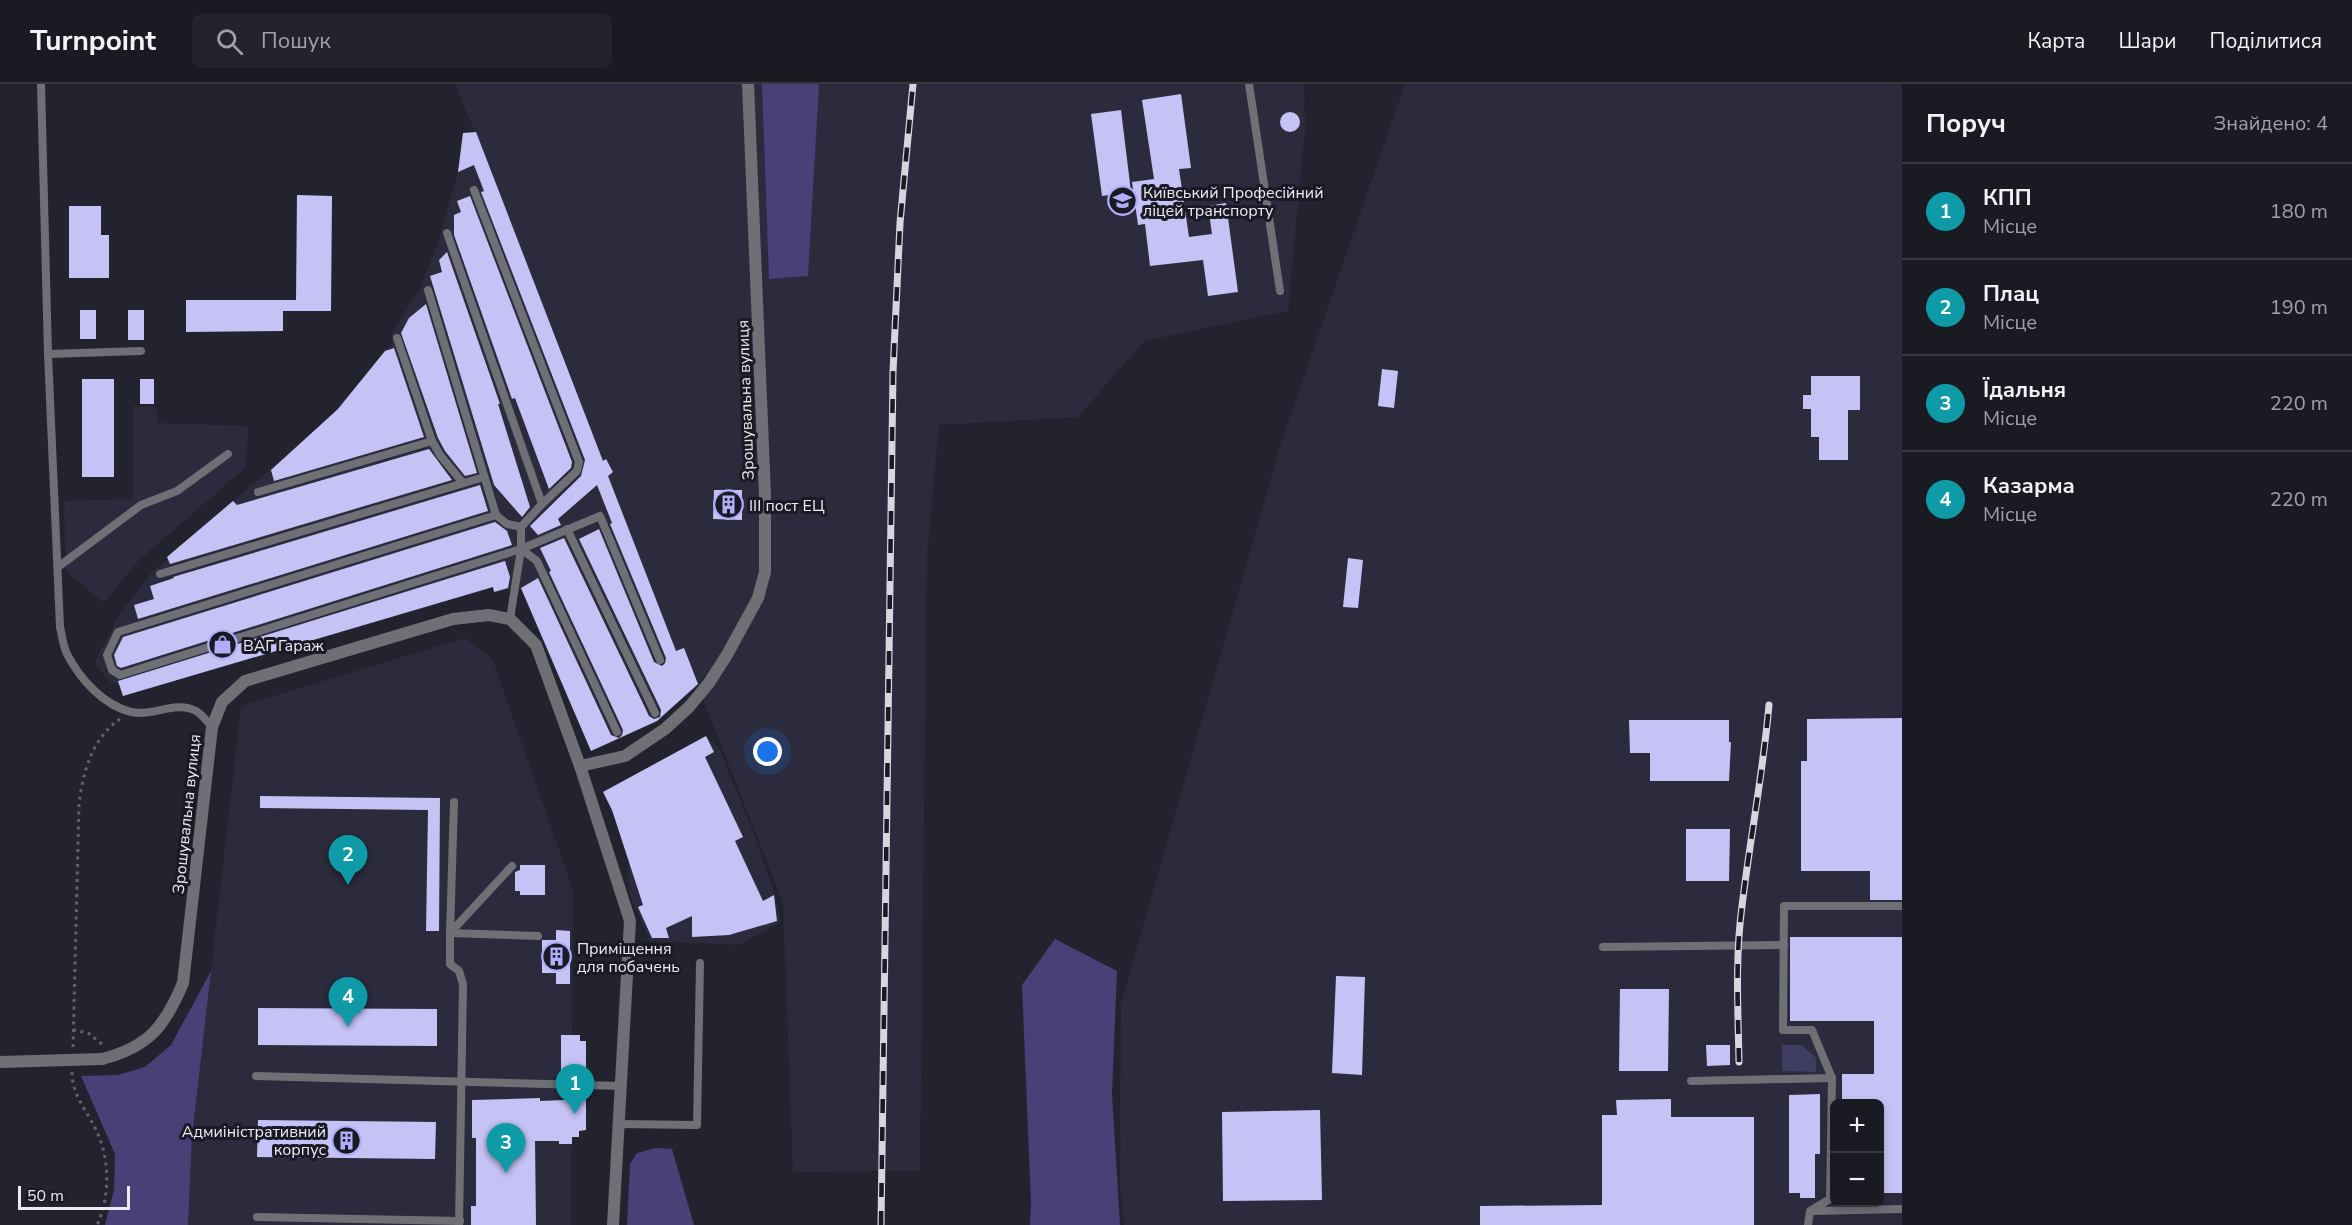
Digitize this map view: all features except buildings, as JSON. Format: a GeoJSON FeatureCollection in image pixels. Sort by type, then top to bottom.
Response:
{"type":"FeatureCollection","features":[{"type":"Feature","properties":{"kind":"street","name":"Зрошувальна вулиця"},"geometry":{"type":"LineString","coordinates":[[580,766],[626,756],[665,729],[689,707],[709,683],[728,653],[758,598],[765,572],[765,495],[748,84]]}},
{"type":"Feature","properties":{"kind":"street","name":"Зрошувальна вулиця"},"geometry":{"type":"LineString","coordinates":[[0,1062],[102,1059],[139,1046],[153,1034],[173,1008],[183,983],[212,728],[222,702],[245,681],[453,619],[489,615],[510,620]]}},
{"type":"Feature","properties":{"kind":"street"},"geometry":{"type":"LineString","coordinates":[[510,620],[536,645],[580,766],[630,921],[613,1225]]}},
{"type":"Feature","properties":{"kind":"lane"},"geometry":{"type":"LineString","coordinates":[[41,84],[48,354],[60,627],[66,652],[86,681],[105,700],[132,712],[173,707],[197,711],[212,728]]}},
{"type":"Feature","properties":{"kind":"lane"},"geometry":{"type":"LineString","coordinates":[[1250,84],[1280,291]]}},
{"type":"Feature","properties":{"kind":"lane"},"geometry":{"type":"LineString","coordinates":[[474,190],[579,462],[577,471],[521,526],[521,549],[510,620]]}},
{"type":"Feature","properties":{"kind":"lane"},"geometry":{"type":"LineString","coordinates":[[447,233],[542,504]]}},
{"type":"Feature","properties":{"kind":"lane"},"geometry":{"type":"LineString","coordinates":[[428,290],[496,515],[507,524],[521,526]]}},
{"type":"Feature","properties":{"kind":"lane"},"geometry":{"type":"LineString","coordinates":[[397,338],[432,441],[440,455],[463,483]]}},
{"type":"Feature","properties":{"kind":"lane"},"geometry":{"type":"LineString","coordinates":[[48,354],[141,351]]}},
{"type":"Feature","properties":{"kind":"lane"},"geometry":{"type":"LineString","coordinates":[[258,492],[432,441]]}},
{"type":"Feature","properties":{"kind":"lane"},"geometry":{"type":"LineString","coordinates":[[58,567],[141,505],[177,491],[228,454]]}},
{"type":"Feature","properties":{"kind":"lane"},"geometry":{"type":"LineString","coordinates":[[160,574],[484,477]]}},
{"type":"Feature","properties":{"kind":"lane"},"geometry":{"type":"LineString","coordinates":[[496,515],[118,632],[107,655],[112,670],[120,675],[521,549],[600,516],[660,660]]}},
{"type":"Feature","properties":{"kind":"lane"},"geometry":{"type":"LineString","coordinates":[[567,529],[655,712]]}},
{"type":"Feature","properties":{"kind":"lane"},"geometry":{"type":"LineString","coordinates":[[521,549],[537,561],[617,732]]}},
{"type":"Feature","properties":{"kind":"lane"},"geometry":{"type":"LineString","coordinates":[[257,1217],[460,1223],[463,984],[459,971],[450,964],[454,802]]}},
{"type":"Feature","properties":{"kind":"lane"},"geometry":{"type":"LineString","coordinates":[[450,933],[512,866]]}},
{"type":"Feature","properties":{"kind":"lane"},"geometry":{"type":"LineString","coordinates":[[1808,1225],[1810,1211],[1830,1198],[1832,1078],[1812,1030],[1783,1030],[1785,906],[1902,906]]}},
{"type":"Feature","properties":{"kind":"lane"},"geometry":{"type":"LineString","coordinates":[[450,933],[538,936]]}},
{"type":"Feature","properties":{"kind":"lane"},"geometry":{"type":"LineString","coordinates":[[1603,947],[1784,945]]}},
{"type":"Feature","properties":{"kind":"lane"},"geometry":{"type":"LineString","coordinates":[[619,1124],[697,1125],[700,963]]}},
{"type":"Feature","properties":{"kind":"lane"},"geometry":{"type":"LineString","coordinates":[[256,1076],[622,1086]]}},
{"type":"Feature","properties":{"kind":"lane"},"geometry":{"type":"LineString","coordinates":[[1691,1081],[1832,1078]]}},
{"type":"Feature","properties":{"kind":"lane"},"geometry":{"type":"LineString","coordinates":[[1810,1211],[1902,1209]]}},
{"type":"Feature","properties":{"kind":"path"},"geometry":{"type":"LineString","coordinates":[[73,1050],[81,784],[98,742],[111,725],[132,712]]}},
{"type":"Feature","properties":{"kind":"path"},"geometry":{"type":"LineString","coordinates":[[73,1030],[88,1033]]}},
{"type":"Feature","properties":{"kind":"path"},"geometry":{"type":"LineString","coordinates":[[72,1071],[72,1081],[79,1101],[97,1132],[104,1153],[106,1193],[97,1225]]}},
{"type":"Feature","properties":{"kind":"shaded area"},"geometry":{"type":"Polygon","coordinates":[[[455,84],[1304,84],[1305,129],[1288,311],[1144,341],[1078,417],[939,425],[927,557],[920,1171],[793,1172],[783,903],[698,686],[652,723],[591,751],[520,588],[494,592],[493,587],[123,696],[119,685],[111,683],[96,665],[96,659],[121,612],[152,572],[329,418],[392,342],[391,334],[420,289],[437,245],[458,172],[463,133],[475,132],[455,84]]]}},
{"type":"Feature","properties":{"kind":"shaded area"},"geometry":{"type":"Polygon","coordinates":[[[762,84],[819,84],[808,276],[769,279],[762,84]]]}},
{"type":"Feature","properties":{"kind":"shaded area"},"geometry":{"type":"Polygon","coordinates":[[[1405,84],[1902,84],[1902,1225],[1124,1225],[1120,1182],[1121,1003],[1281,443],[1405,84]]]}},
{"type":"Feature","properties":{"kind":"shaded area"},"geometry":{"type":"Polygon","coordinates":[[[133,406],[157,407],[157,423],[248,426],[246,467],[139,560],[104,603],[66,571],[64,501],[133,499],[133,406]]]}},
{"type":"Feature","properties":{"kind":"shaded area"},"geometry":{"type":"Polygon","coordinates":[[[465,638],[492,658],[573,890],[571,1225],[188,1225],[192,1137],[241,706],[465,638]]]}},
{"type":"Feature","properties":{"kind":"shaded area"},"geometry":{"type":"Polygon","coordinates":[[[706,736],[719,748],[755,837],[773,889],[781,922],[738,945],[650,941],[629,893],[628,859],[615,818],[603,792],[706,736]]]}},
{"type":"Feature","properties":{"kind":"shaded area"},"geometry":{"type":"Polygon","coordinates":[[[1055,939],[1117,971],[1112,1094],[1120,1225],[1030,1225],[1022,985],[1055,939]]]}},
{"type":"Feature","properties":{"kind":"shaded area"},"geometry":{"type":"Polygon","coordinates":[[[211,971],[192,1137],[188,1225],[105,1225],[114,1190],[115,1154],[81,1076],[118,1075],[145,1067],[171,1045],[211,971]]]}},
{"type":"Feature","properties":{"kind":"shaded area"},"geometry":{"type":"Polygon","coordinates":[[[1782,1045],[1802,1045],[1816,1058],[1816,1072],[1782,1071],[1782,1045]]]}},
{"type":"Feature","properties":{"kind":"shaded area"},"geometry":{"type":"Polygon","coordinates":[[[656,1148],[672,1149],[694,1225],[627,1225],[630,1164],[637,1153],[656,1148]]]}},
{"type":"Feature","properties":{"kind":"railway"},"geometry":{"type":"LineString","coordinates":[[881,1225],[893,372],[900,223],[913,84]]}},
{"type":"Feature","properties":{"kind":"railway"},"geometry":{"type":"LineString","coordinates":[[1739,1062],[1738,945],[1769,705]]}},
{"type":"Feature","properties":{"kind":"place","name":"Київський Професійний ліцей транспорту"},"geometry":{"type":"Point","coordinates":[1122,201]}},
{"type":"Feature","properties":{"kind":"place","name":"III пост ЕЦ"},"geometry":{"type":"Point","coordinates":[728,505]}},
{"type":"Feature","properties":{"kind":"place","name":"ВАГ Гараж"},"geometry":{"type":"Point","coordinates":[222,645]}},
{"type":"Feature","properties":{"kind":"place","name":"Плац"},"geometry":{"type":"Point","coordinates":[348,885]}},
{"type":"Feature","properties":{"kind":"place","name":"Приміщення для побачень"},"geometry":{"type":"Point","coordinates":[556,957]}},
{"type":"Feature","properties":{"kind":"place","name":"Казарма"},"geometry":{"type":"Point","coordinates":[348,1027]}},
{"type":"Feature","properties":{"kind":"place","name":"КПП"},"geometry":{"type":"Point","coordinates":[575,1114]}},
{"type":"Feature","properties":{"kind":"place","name":"Адмиіністративний корпус"},"geometry":{"type":"Point","coordinates":[347,1140]}},
{"type":"Feature","properties":{"kind":"place","name":"Їдальня"},"geometry":{"type":"Point","coordinates":[506,1173]}}]}
